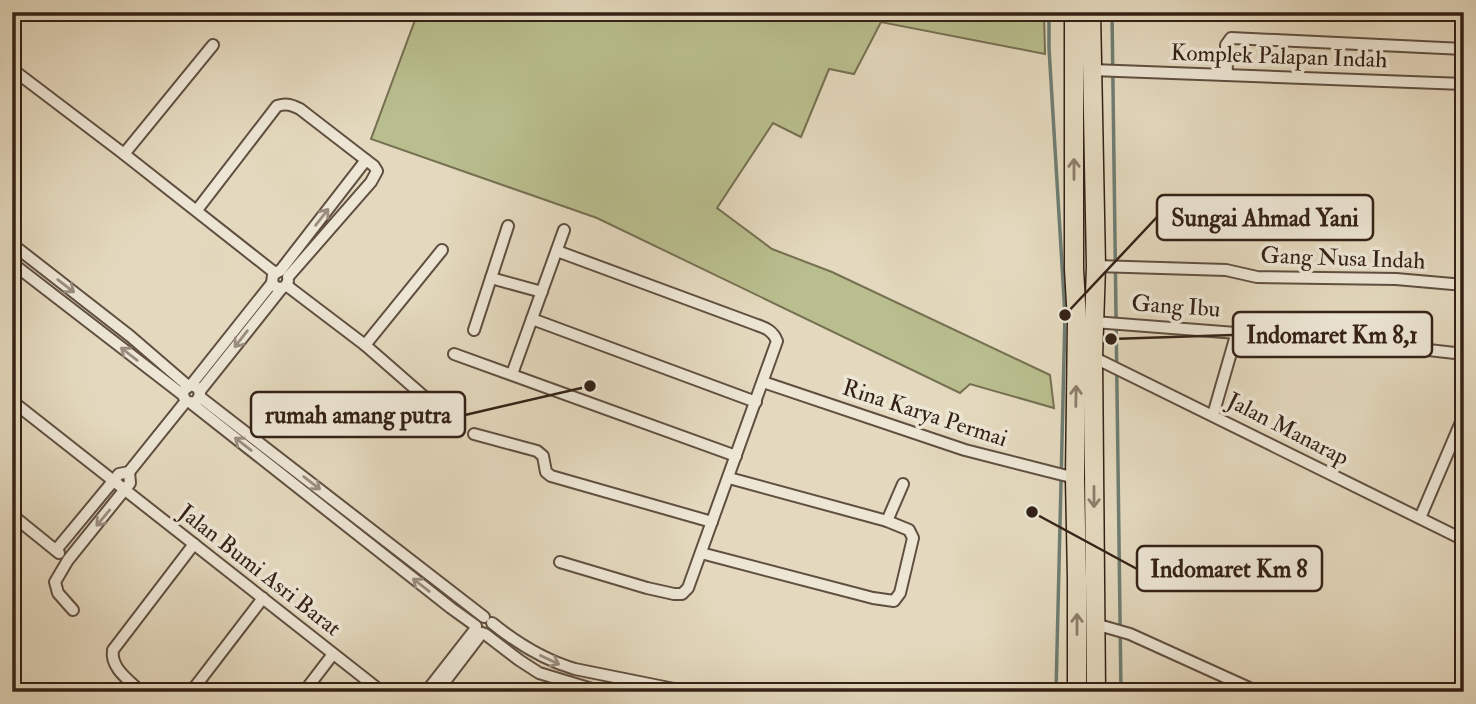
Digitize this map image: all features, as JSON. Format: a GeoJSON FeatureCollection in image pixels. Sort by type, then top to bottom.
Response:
{"type":"FeatureCollection","features":[{"type":"Feature","properties":{"kind":"highway"},"geometry":{"type":"LineString","coordinates":[[1073,12],[1074,269],[1077,321],[1075,478],[1086,577],[1095,624],[1096,692]]}},
{"type":"Feature","properties":{"kind":"highway"},"geometry":{"type":"LineString","coordinates":[[1077,692],[1086,577],[1096,266],[1091,12]]}},
{"type":"Feature","properties":{"kind":"street"},"geometry":{"type":"LineString","coordinates":[[1227,74],[1226,45],[1231,38],[1464,49]]}},
{"type":"Feature","properties":{"kind":"street"},"geometry":{"type":"LineString","coordinates":[[124,154],[213,45]]}},
{"type":"Feature","properties":{"kind":"street"},"geometry":{"type":"LineString","coordinates":[[12,69],[197,210],[365,345],[436,407]]}},
{"type":"Feature","properties":{"kind":"street","name":"Komplek Palapan Indah"},"geometry":{"type":"LineString","coordinates":[[1092,70],[1464,84]]}},
{"type":"Feature","properties":{"kind":"street"},"geometry":{"type":"LineString","coordinates":[[197,210],[277,106],[291,104],[300,109],[366,160],[376,169],[370,182],[280,279]]}},
{"type":"Feature","properties":{"kind":"street"},"geometry":{"type":"LineString","coordinates":[[56,550],[119,474],[129,472],[191,394],[280,279],[366,160]]}},
{"type":"Feature","properties":{"kind":"street"},"geometry":{"type":"LineString","coordinates":[[474,330],[508,226]]}},
{"type":"Feature","properties":{"kind":"street"},"geometry":{"type":"LineString","coordinates":[[512,374],[564,230]]}},
{"type":"Feature","properties":{"kind":"street"},"geometry":{"type":"LineString","coordinates":[[12,244],[130,336],[191,394],[451,608],[519,660],[539,673],[602,692]]}},
{"type":"Feature","properties":{"kind":"street"},"geometry":{"type":"LineString","coordinates":[[365,345],[442,250]]}},
{"type":"Feature","properties":{"kind":"street"},"geometry":{"type":"LineString","coordinates":[[557,251],[767,329],[777,341],[688,588],[682,594],[674,594],[560,562]]}},
{"type":"Feature","properties":{"kind":"street"},"geometry":{"type":"LineString","coordinates":[[12,264],[191,394],[512,639],[557,664],[575,670],[689,692]]}},
{"type":"Feature","properties":{"kind":"street","name":"Gang Nusa Indah"},"geometry":{"type":"LineString","coordinates":[[1096,266],[1226,270],[1257,277],[1396,279],[1464,285]]}},
{"type":"Feature","properties":{"kind":"street"},"geometry":{"type":"LineString","coordinates":[[491,278],[542,292]]}},
{"type":"Feature","properties":{"kind":"street"},"geometry":{"type":"LineString","coordinates":[[532,319],[756,402]]}},
{"type":"Feature","properties":{"kind":"street","name":"Gang Ibu"},"geometry":{"type":"LineString","coordinates":[[1094,322],[1366,343],[1464,354]]}},
{"type":"Feature","properties":{"kind":"street"},"geometry":{"type":"LineString","coordinates":[[1213,415],[1237,332]]}},
{"type":"Feature","properties":{"kind":"street"},"geometry":{"type":"LineString","coordinates":[[454,354],[736,456]]}},
{"type":"Feature","properties":{"kind":"street","name":"Jalan Manarap"},"geometry":{"type":"LineString","coordinates":[[1093,357],[1464,540]]}},
{"type":"Feature","properties":{"kind":"street","name":"Rina Karya Permai"},"geometry":{"type":"LineString","coordinates":[[763,382],[965,450],[1075,478]]}},
{"type":"Feature","properties":{"kind":"street","name":"Jalan Bumi Asri Barat"},"geometry":{"type":"LineString","coordinates":[[12,401],[382,692]]}},
{"type":"Feature","properties":{"kind":"street"},"geometry":{"type":"LineString","coordinates":[[1420,518],[1464,415]]}},
{"type":"Feature","properties":{"kind":"street"},"geometry":{"type":"LineString","coordinates":[[474,433],[537,451],[543,456],[546,472],[551,476],[712,522]]}},
{"type":"Feature","properties":{"kind":"street"},"geometry":{"type":"LineString","coordinates":[[73,610],[55,587],[55,582],[68,561],[130,483],[129,472]]}},
{"type":"Feature","properties":{"kind":"street"},"geometry":{"type":"LineString","coordinates":[[701,553],[873,598],[894,601],[900,593],[913,538],[909,530],[887,521],[729,478]]}},
{"type":"Feature","properties":{"kind":"street"},"geometry":{"type":"LineString","coordinates":[[887,521],[903,484]]}},
{"type":"Feature","properties":{"kind":"street"},"geometry":{"type":"LineString","coordinates":[[12,515],[68,561]]}},
{"type":"Feature","properties":{"kind":"street"},"geometry":{"type":"LineString","coordinates":[[141,692],[114,664],[111,657],[113,650],[194,544]]}},
{"type":"Feature","properties":{"kind":"street"},"geometry":{"type":"LineString","coordinates":[[191,692],[263,598]]}},
{"type":"Feature","properties":{"kind":"street"},"geometry":{"type":"LineString","coordinates":[[426,692],[480,630],[492,629],[488,620]]}},
{"type":"Feature","properties":{"kind":"street"},"geometry":{"type":"LineString","coordinates":[[1095,624],[1130,634],[1258,692]]}},
{"type":"Feature","properties":{"kind":"street"},"geometry":{"type":"LineString","coordinates":[[437,692],[480,630]]}},
{"type":"Feature","properties":{"kind":"street"},"geometry":{"type":"LineString","coordinates":[[303,692],[333,654]]}},
{"type":"Feature","properties":{"kind":"green space"},"geometry":{"type":"Polygon","coordinates":[[[418,12],[1044,12],[1045,54],[881,22],[854,74],[829,69],[801,137],[773,123],[717,208],[772,249],[832,272],[1050,375],[1054,408],[970,384],[960,393],[597,218],[371,139],[418,12]]]}},
{"type":"Feature","properties":{"kind":"waterway"},"geometry":{"type":"LineString","coordinates":[[1049,12],[1065,315],[1056,692]]}},
{"type":"Feature","properties":{"kind":"waterway"},"geometry":{"type":"LineString","coordinates":[[1112,12],[1121,692]]}},
{"type":"Feature","properties":{"kind":"place","name":"Sungai Ahmad Yani"},"geometry":{"type":"Point","coordinates":[1065,315]}},
{"type":"Feature","properties":{"kind":"place","name":"Indomaret Km 8,1"},"geometry":{"type":"Point","coordinates":[1111,339]}},
{"type":"Feature","properties":{"kind":"place","name":"rumah amang putra"},"geometry":{"type":"Point","coordinates":[590,386]}},
{"type":"Feature","properties":{"kind":"place","name":"Indomaret Km 8"},"geometry":{"type":"Point","coordinates":[1032,512]}}]}
